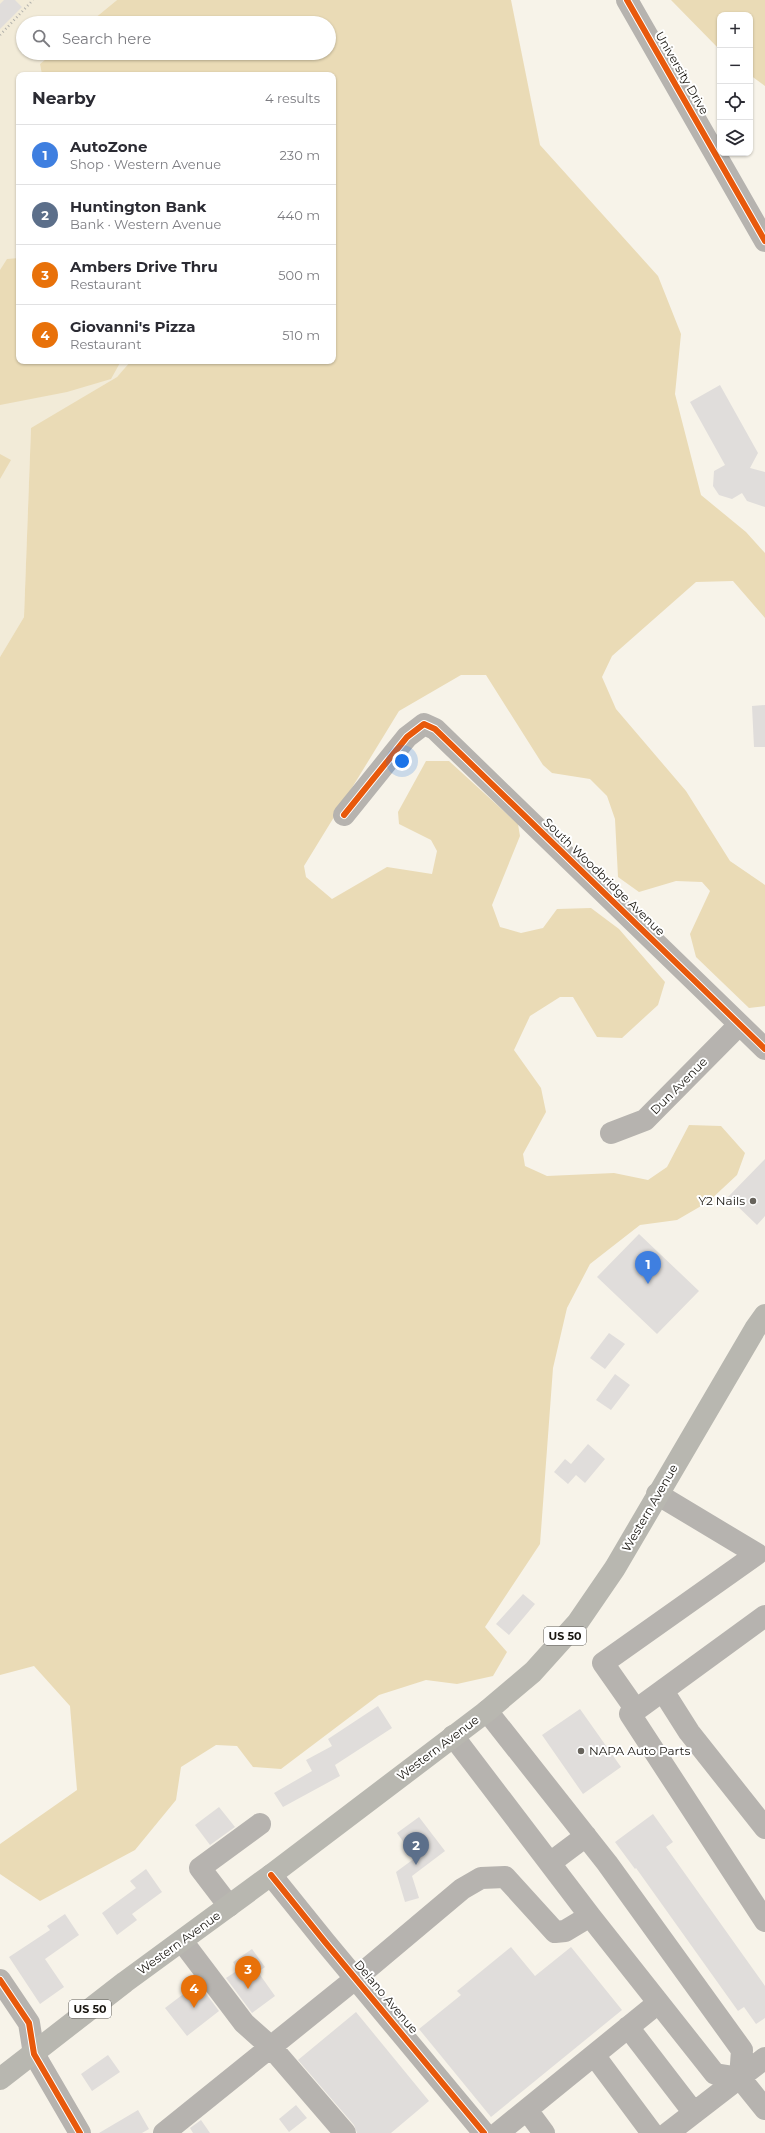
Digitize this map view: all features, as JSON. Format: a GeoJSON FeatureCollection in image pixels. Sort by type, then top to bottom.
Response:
{"type":"FeatureCollection","features":[{"type":"Feature","properties":{"kind":"main road","name":"Western Avenue"},"geometry":{"type":"LineString","coordinates":[[0,2079],[125,1982],[271,1875],[487,1711],[533,1672],[578,1622],[615,1568],[657,1494],[755,1329],[765,1315]]}},
{"type":"Feature","properties":{"kind":"street","name":"University Drive"},"geometry":{"type":"LineString","coordinates":[[627,0],[765,241]]}},
{"type":"Feature","properties":{"kind":"street","name":"South Woodbridge Avenue"},"geometry":{"type":"LineString","coordinates":[[344,815],[407,737],[424,724],[441,735],[697,981],[739,1025],[765,1049]]}},
{"type":"Feature","properties":{"kind":"street","name":"Dun Avenue"},"geometry":{"type":"LineString","coordinates":[[611,1133],[645,1120],[739,1025]]}},
{"type":"Feature","properties":{"kind":"street"},"geometry":{"type":"LineString","coordinates":[[636,1710],[603,1664],[761,1559],[657,1494]]}},
{"type":"Feature","properties":{"kind":"street"},"geometry":{"type":"LineString","coordinates":[[765,1616],[630,1714],[765,1921]]}},
{"type":"Feature","properties":{"kind":"street"},"geometry":{"type":"LineString","coordinates":[[663,1691],[689,1732],[765,1828]]}},
{"type":"Feature","properties":{"kind":"street"},"geometry":{"type":"LineString","coordinates":[[487,1711],[586,1836],[742,2050],[740,2078]]}},
{"type":"Feature","properties":{"kind":"street"},"geometry":{"type":"LineString","coordinates":[[453,1736],[590,1916],[715,2074],[740,2078],[765,2109]]}},
{"type":"Feature","properties":{"kind":"street"},"geometry":{"type":"LineString","coordinates":[[229,1906],[200,1868],[260,1824]]}},
{"type":"Feature","properties":{"kind":"street"},"geometry":{"type":"LineString","coordinates":[[550,1863],[586,1836]]}},
{"type":"Feature","properties":{"kind":"street","name":"Delano Avenue"},"geometry":{"type":"LineString","coordinates":[[271,1875],[474,2129]]}},
{"type":"Feature","properties":{"kind":"street"},"geometry":{"type":"LineString","coordinates":[[164,2133],[355,1979],[462,1888],[481,1878],[505,1877],[555,1932],[566,1931],[590,1916]]}},
{"type":"Feature","properties":{"kind":"street"},"geometry":{"type":"LineString","coordinates":[[182,1940],[244,2023],[271,2047],[345,2133]]}},
{"type":"Feature","properties":{"kind":"street"},"geometry":{"type":"LineString","coordinates":[[0,1980],[30,2023],[34,2054],[80,2133]]}},
{"type":"Feature","properties":{"kind":"street"},"geometry":{"type":"LineString","coordinates":[[498,2133],[658,2003]]}},
{"type":"Feature","properties":{"kind":"street"},"geometry":{"type":"LineString","coordinates":[[628,2027],[694,2113]]}},
{"type":"Feature","properties":{"kind":"street"},"geometry":{"type":"LineString","coordinates":[[594,2055],[652,2133]]}},
{"type":"Feature","properties":{"kind":"street"},"geometry":{"type":"LineString","coordinates":[[668,2133],[765,2058]]}},
{"type":"Feature","properties":{"kind":"street"},"geometry":{"type":"LineString","coordinates":[[526,2110],[544,2133]]}},
{"type":"Feature","properties":{"kind":"path"},"geometry":{"type":"LineString","coordinates":[[18,16],[33,0]]}},
{"type":"Feature","properties":{"kind":"path"},"geometry":{"type":"LineString","coordinates":[[0,35],[16,18]]}},
{"type":"Feature","properties":{"kind":"shaded area"},"geometry":{"type":"Polygon","coordinates":[[[0,0],[117,0],[98,16],[16,16],[16,60],[45,60],[40,64],[41,72],[16,72],[16,364],[129,364],[117,377],[31,429],[24,617],[0,657],[0,0]]]}},
{"type":"Feature","properties":{"kind":"shaded area"},"geometry":{"type":"Polygon","coordinates":[[[117,0],[511,0],[540,145],[658,276],[681,334],[675,394],[701,495],[746,532],[765,553],[765,618],[733,581],[696,582],[612,656],[602,677],[616,709],[686,791],[730,861],[765,885],[765,1006],[749,1008],[696,957],[690,934],[710,891],[702,882],[676,881],[639,892],[618,877],[615,819],[607,796],[590,779],[552,773],[543,765],[486,675],[461,675],[399,711],[304,866],[306,877],[332,899],[387,867],[432,874],[437,851],[431,840],[399,824],[398,812],[426,761],[449,761],[518,824],[520,836],[492,905],[500,927],[521,933],[543,928],[557,909],[591,908],[619,929],[665,982],[658,1005],[622,1038],[597,1037],[573,997],[560,997],[530,1016],[514,1050],[541,1088],[546,1112],[523,1154],[525,1166],[547,1176],[614,1173],[648,1180],[667,1167],[689,1125],[721,1126],[745,1153],[737,1175],[708,1202],[677,1220],[640,1225],[590,1264],[567,1308],[553,1368],[540,1544],[485,1627],[507,1652],[493,1676],[457,1684],[426,1680],[379,1695],[281,1769],[253,1767],[237,1746],[216,1745],[181,1767],[176,1800],[135,1850],[40,1901],[0,1874],[0,1844],[77,1790],[70,1706],[34,1666],[0,1675],[0,657],[24,617],[31,428],[117,377],[128,364],[336,364],[336,72],[41,72],[40,64],[45,60],[336,60],[336,16],[98,16],[117,0]]]}},
{"type":"Feature","properties":{"kind":"shaded area"},"geometry":{"type":"Polygon","coordinates":[[[671,0],[765,0],[765,86],[753,77],[753,12],[717,12],[717,47],[671,0]]]}},
{"type":"Feature","properties":{"kind":"shaded area"},"geometry":{"type":"Polygon","coordinates":[[[16,258],[16,364],[119,364],[111,379],[67,392],[0,405],[0,270],[7,259],[16,258]]]}},
{"type":"Feature","properties":{"kind":"shaded area"},"geometry":{"type":"Polygon","coordinates":[[[0,454],[11,460],[0,479],[0,454]]]}},
{"type":"Feature","properties":{"kind":"building"},"geometry":{"type":"Polygon","coordinates":[[[4,0],[15,0],[22,7],[0,29],[0,4],[4,0]]]}},
{"type":"Feature","properties":{"kind":"building"},"geometry":{"type":"Polygon","coordinates":[[[720,385],[758,453],[750,468],[765,472],[765,507],[747,501],[742,493],[732,499],[719,495],[713,486],[714,471],[725,465],[690,402],[720,385]]]}},
{"type":"Feature","properties":{"kind":"building"},"geometry":{"type":"Polygon","coordinates":[[[765,705],[765,747],[754,747],[752,706],[765,705]]]}},
{"type":"Feature","properties":{"kind":"building"},"geometry":{"type":"Polygon","coordinates":[[[765,1159],[765,1216],[757,1225],[728,1197],[765,1159]]]}},
{"type":"Feature","properties":{"kind":"building"},"geometry":{"type":"Polygon","coordinates":[[[639,1234],[699,1291],[657,1334],[597,1277],[639,1234]]]}},
{"type":"Feature","properties":{"kind":"building"},"geometry":{"type":"Polygon","coordinates":[[[609,1333],[625,1344],[605,1369],[590,1358],[609,1333]]]}},
{"type":"Feature","properties":{"kind":"building"},"geometry":{"type":"Polygon","coordinates":[[[615,1374],[630,1385],[611,1410],[596,1400],[615,1374]]]}},
{"type":"Feature","properties":{"kind":"building"},"geometry":{"type":"Polygon","coordinates":[[[588,1444],[605,1459],[585,1483],[576,1475],[568,1484],[554,1472],[565,1459],[571,1464],[588,1444]]]}},
{"type":"Feature","properties":{"kind":"building"},"geometry":{"type":"Polygon","coordinates":[[[523,1594],[535,1604],[509,1635],[496,1624],[523,1594]]]}},
{"type":"Feature","properties":{"kind":"building"},"geometry":{"type":"Polygon","coordinates":[[[378,1706],[392,1728],[335,1765],[340,1776],[283,1807],[274,1793],[312,1771],[306,1760],[332,1746],[328,1739],[378,1706]]]}},
{"type":"Feature","properties":{"kind":"building","name":"NAPA Auto Parts"},"geometry":{"type":"Polygon","coordinates":[[[580,1709],[621,1767],[583,1794],[542,1735],[580,1709]]]}},
{"type":"Feature","properties":{"kind":"building"},"geometry":{"type":"Polygon","coordinates":[[[219,1807],[235,1827],[210,1845],[195,1825],[219,1807]]]}},
{"type":"Feature","properties":{"kind":"building"},"geometry":{"type":"Polygon","coordinates":[[[653,1814],[673,1842],[666,1847],[765,1986],[765,2018],[756,2024],[744,2007],[738,2011],[636,1868],[635,1869],[615,1842],[653,1814]]]}},
{"type":"Feature","properties":{"kind":"building"},"geometry":{"type":"Polygon","coordinates":[[[419,1817],[445,1851],[412,1876],[419,1898],[405,1902],[396,1872],[415,1858],[397,1833],[419,1817]]]}},
{"type":"Feature","properties":{"kind":"building"},"geometry":{"type":"Polygon","coordinates":[[[146,1869],[162,1892],[132,1914],[137,1920],[117,1935],[102,1913],[136,1888],[130,1881],[146,1869]]]}},
{"type":"Feature","properties":{"kind":"building"},"geometry":{"type":"Polygon","coordinates":[[[65,1914],[79,1935],[45,1959],[64,1987],[40,2004],[9,1957],[50,1930],[47,1926],[65,1914]]]}},
{"type":"Feature","properties":{"kind":"building"},"geometry":{"type":"Polygon","coordinates":[[[511,1947],[535,1976],[571,1947],[622,2010],[491,2117],[419,2029],[461,1995],[457,1991],[511,1947]]]}},
{"type":"Feature","properties":{"kind":"building"},"geometry":{"type":"Polygon","coordinates":[[[252,1949],[265,1967],[258,1972],[275,1996],[252,2013],[226,1978],[238,1970],[233,1962],[252,1949]]]}},
{"type":"Feature","properties":{"kind":"building"},"geometry":{"type":"Polygon","coordinates":[[[198,1983],[219,2011],[187,2036],[165,2008],[198,1983]]]}},
{"type":"Feature","properties":{"kind":"building"},"geometry":{"type":"Polygon","coordinates":[[[356,2012],[429,2101],[391,2133],[357,2133],[354,2125],[298,2060],[356,2012]]]}},
{"type":"Feature","properties":{"kind":"building"},"geometry":{"type":"Polygon","coordinates":[[[108,2055],[120,2072],[92,2091],[81,2074],[108,2055]]]}},
{"type":"Feature","properties":{"kind":"building"},"geometry":{"type":"Polygon","coordinates":[[[296,2105],[307,2118],[289,2132],[279,2119],[296,2105]]]}},
{"type":"Feature","properties":{"kind":"building"},"geometry":{"type":"Polygon","coordinates":[[[138,2110],[149,2129],[142,2133],[99,2133],[138,2110]]]}},
{"type":"Feature","properties":{"kind":"building"},"geometry":{"type":"Polygon","coordinates":[[[201,2120],[210,2133],[193,2133],[190,2128],[201,2120]]]}},
{"type":"Feature","properties":{"kind":"cycle path"},"geometry":{"type":"LineString","coordinates":[[627,0],[765,241]]}},
{"type":"Feature","properties":{"kind":"cycle path"},"geometry":{"type":"LineString","coordinates":[[344,815],[407,737],[424,724],[435,729],[765,1049]]}},
{"type":"Feature","properties":{"kind":"cycle path"},"geometry":{"type":"LineString","coordinates":[[271,1875],[484,2133]]}},
{"type":"Feature","properties":{"kind":"cycle path"},"geometry":{"type":"LineString","coordinates":[[0,1980],[29,2023],[34,2054],[80,2133]]}},
{"type":"Feature","properties":{"kind":"place","name":"Y2 Nails"},"geometry":{"type":"Point","coordinates":[753,1201]}},
{"type":"Feature","properties":{"kind":"place","name":"AutoZone"},"geometry":{"type":"Point","coordinates":[648,1284]}},
{"type":"Feature","properties":{"kind":"place","name":"NAPA Auto Parts"},"geometry":{"type":"Point","coordinates":[581,1751]}},
{"type":"Feature","properties":{"kind":"place","name":"Huntington Bank"},"geometry":{"type":"Point","coordinates":[416,1865]}},
{"type":"Feature","properties":{"kind":"place","name":"Ambers Drive Thru"},"geometry":{"type":"Point","coordinates":[248,1989]}},
{"type":"Feature","properties":{"kind":"place","name":"Giovanni's Pizza"},"geometry":{"type":"Point","coordinates":[194,2008]}}]}
